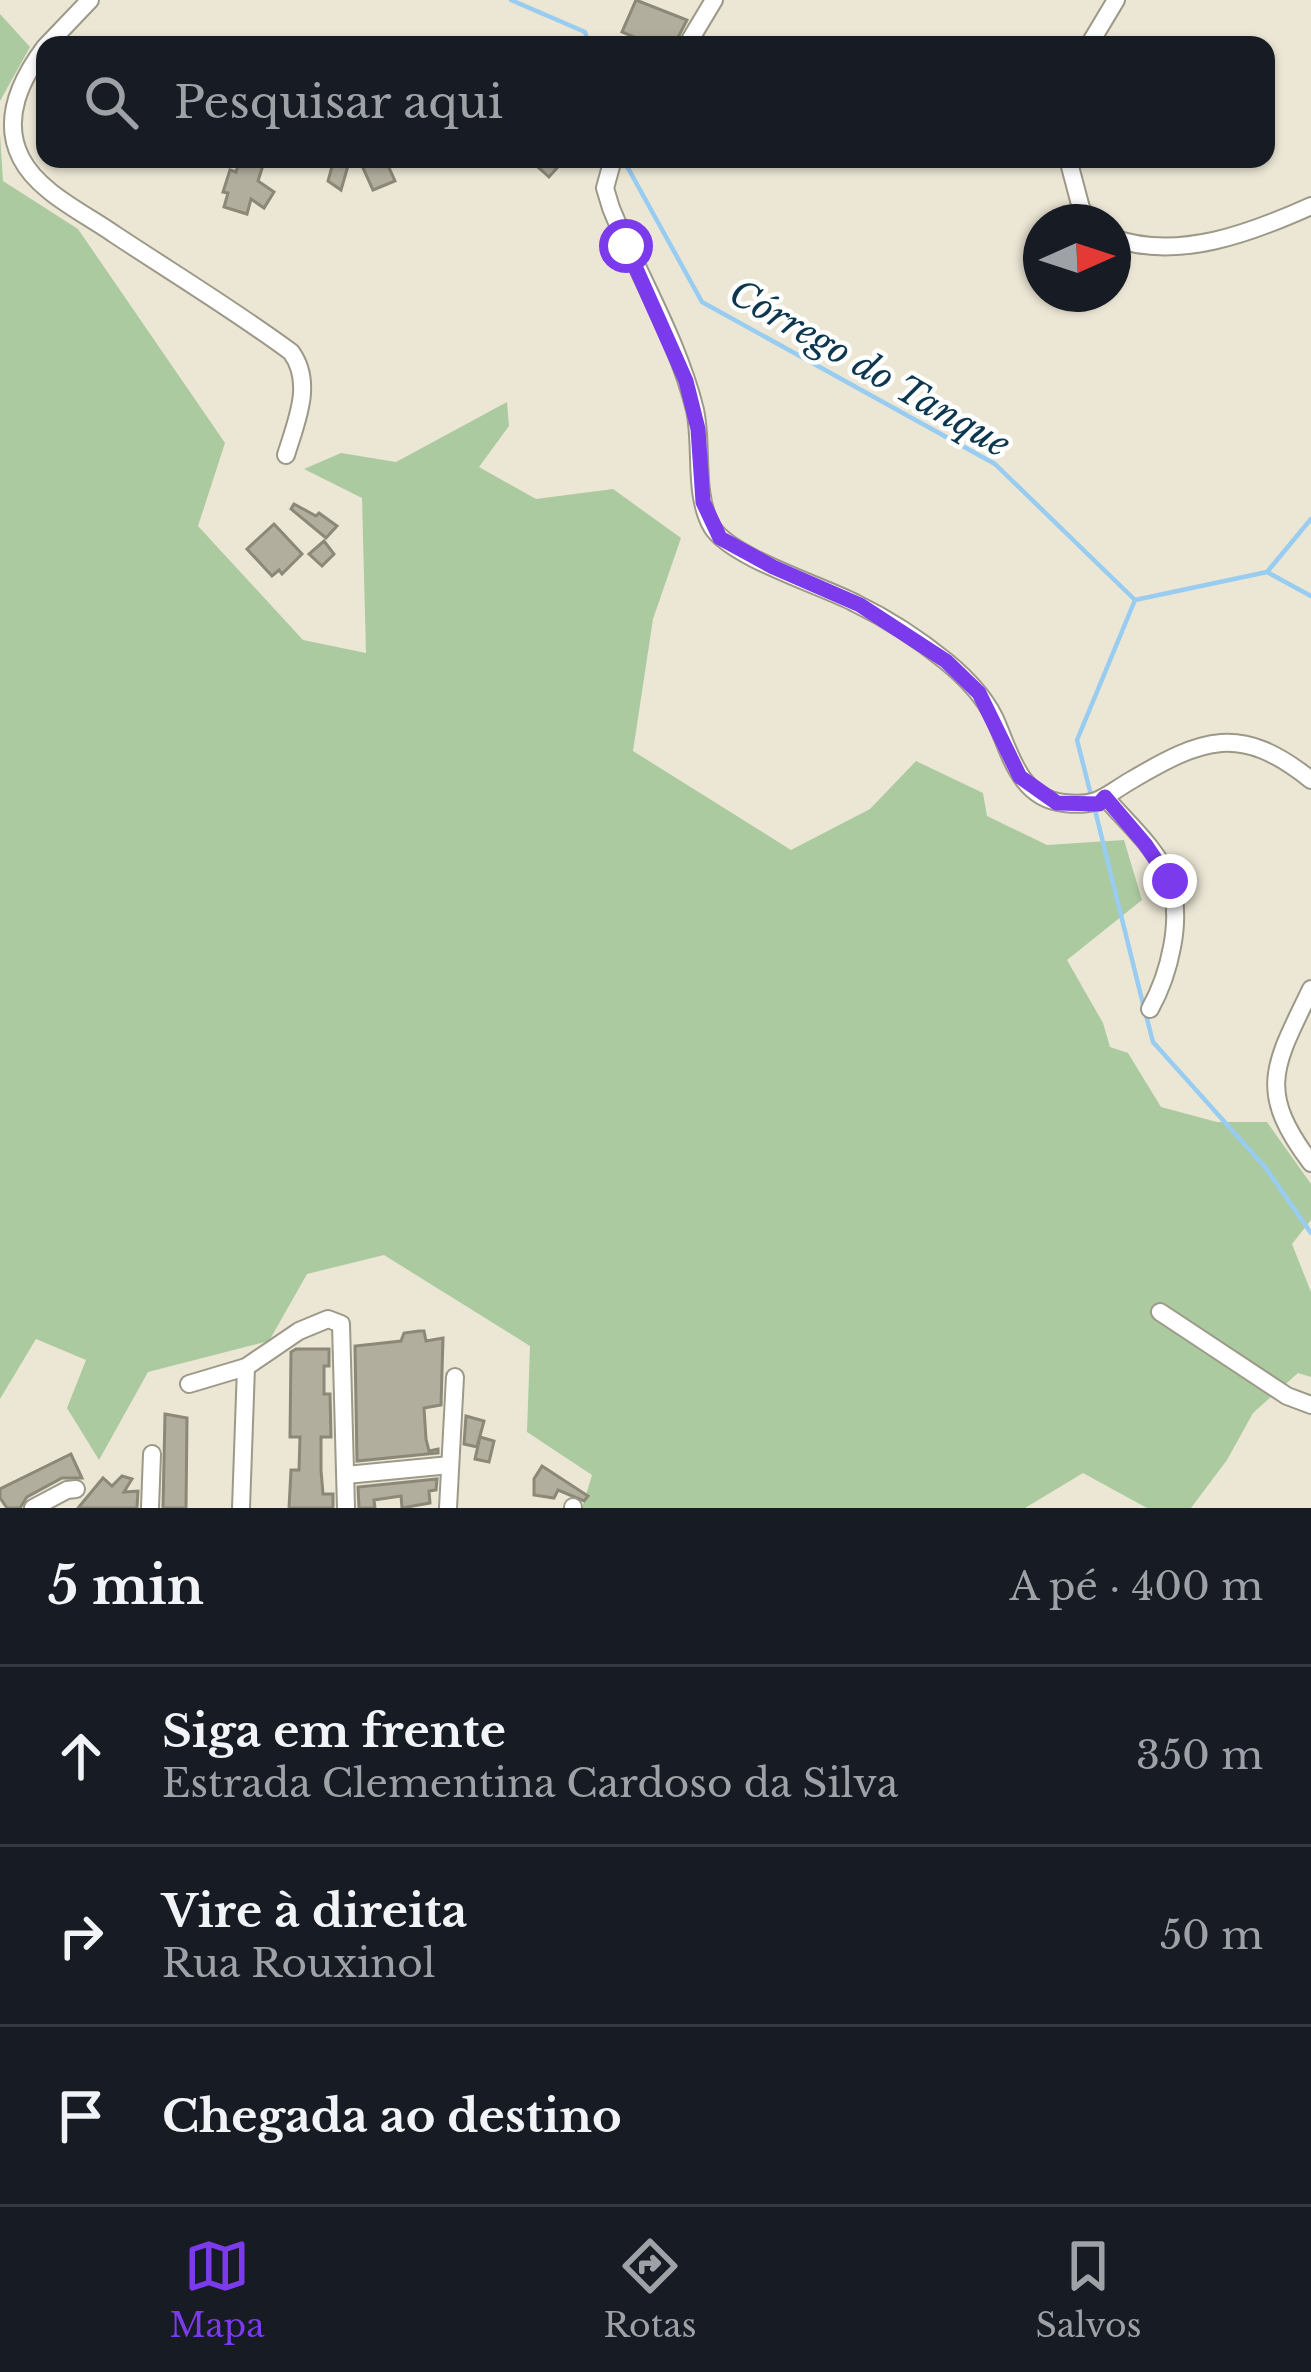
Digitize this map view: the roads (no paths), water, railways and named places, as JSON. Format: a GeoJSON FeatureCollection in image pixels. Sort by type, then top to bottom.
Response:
{"type":"FeatureCollection","features":[{"type":"Feature","properties":{"kind":"street"},"geometry":{"type":"LineString","coordinates":[[56,36],[90,0]]}},
{"type":"Feature","properties":{"kind":"street"},"geometry":{"type":"LineString","coordinates":[[692,36],[714,0]]}},
{"type":"Feature","properties":{"kind":"street"},"geometry":{"type":"LineString","coordinates":[[1094,36],[1116,0]]}},
{"type":"Feature","properties":{"kind":"street"},"geometry":{"type":"LineString","coordinates":[[36,59],[13,113],[20,155],[30,172],[291,352],[300,364],[302,399],[286,455]]}},
{"type":"Feature","properties":{"kind":"street"},"geometry":{"type":"LineString","coordinates":[[611,168],[605,188],[611,208],[686,381],[698,429],[703,502],[713,530],[727,544],[860,605],[946,661],[979,693],[1020,777],[1057,803],[1102,801],[1184,752],[1229,741],[1248,742],[1272,752],[1311,780]]}},
{"type":"Feature","properties":{"kind":"street"},"geometry":{"type":"LineString","coordinates":[[1070,168],[1080,204]]}},
{"type":"Feature","properties":{"kind":"street"},"geometry":{"type":"LineString","coordinates":[[1131,242],[1154,248],[1196,244],[1311,206]]}},
{"type":"Feature","properties":{"kind":"street"},"geometry":{"type":"LineString","coordinates":[[1102,801],[1145,844],[1170,881],[1171,944],[1163,983],[1150,1009]]}},
{"type":"Feature","properties":{"kind":"street"},"geometry":{"type":"LineString","coordinates":[[1311,989],[1284,1050],[1275,1092],[1284,1125],[1311,1163]]}},
{"type":"Feature","properties":{"kind":"street"},"geometry":{"type":"LineString","coordinates":[[1160,1312],[1287,1396],[1311,1405]]}},
{"type":"Feature","properties":{"kind":"street"},"geometry":{"type":"LineString","coordinates":[[189,1384],[246,1367],[299,1331],[328,1318],[341,1324],[346,1508]]}},
{"type":"Feature","properties":{"kind":"street"},"geometry":{"type":"LineString","coordinates":[[241,1508],[246,1367]]}},
{"type":"Feature","properties":{"kind":"street"},"geometry":{"type":"LineString","coordinates":[[448,1508],[455,1377]]}},
{"type":"Feature","properties":{"kind":"street"},"geometry":{"type":"LineString","coordinates":[[150,1508],[152,1454]]}},
{"type":"Feature","properties":{"kind":"street"},"geometry":{"type":"LineString","coordinates":[[346,1475],[450,1465]]}},
{"type":"Feature","properties":{"kind":"street"},"geometry":{"type":"LineString","coordinates":[[33,1508],[76,1489],[66,1508]]}},
{"type":"Feature","properties":{"kind":"waterway","name":"Córrego do Tanque"},"geometry":{"type":"LineString","coordinates":[[511,0],[586,36]]}},
{"type":"Feature","properties":{"kind":"waterway","name":"Córrego do Tanque"},"geometry":{"type":"LineString","coordinates":[[628,168],[702,302],[995,464],[1135,600],[1077,740],[1091,795]]}},
{"type":"Feature","properties":{"kind":"waterway"},"geometry":{"type":"LineString","coordinates":[[1267,572],[1311,519]]}},
{"type":"Feature","properties":{"kind":"waterway"},"geometry":{"type":"LineString","coordinates":[[1135,600],[1267,572],[1311,596]]}},
{"type":"Feature","properties":{"kind":"waterway","name":"Córrego do Tanque"},"geometry":{"type":"LineString","coordinates":[[1094,806],[1143,1004]]}},
{"type":"Feature","properties":{"kind":"waterway","name":"Córrego do Tanque"},"geometry":{"type":"LineString","coordinates":[[1146,1015],[1153,1042],[1265,1167],[1311,1233]]}}]}
